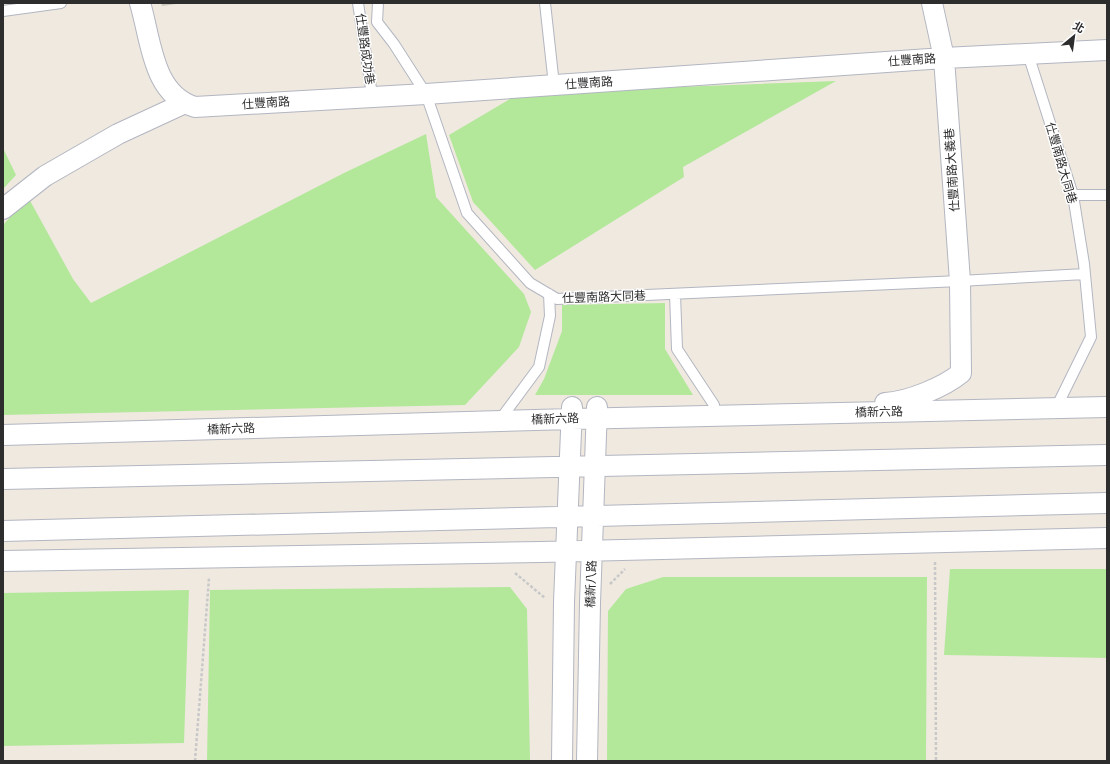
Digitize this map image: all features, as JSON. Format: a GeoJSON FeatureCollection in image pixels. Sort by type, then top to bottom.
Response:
{"type":"FeatureCollection","features":[{"type":"Feature","properties":{"kind":"street","name":"仕豐南路"},"geometry":{"type":"LineString","coordinates":[[140,3],[156,66],[165,85],[173,95],[185,103],[195,106],[217,106],[372,95],[426,94],[944,58],[1107,50]]}},
{"type":"Feature","properties":{"kind":"street","name":"仕豐南路大義巷"},"geometry":{"type":"LineString","coordinates":[[932,3],[944,58],[960,281]]}},
{"type":"Feature","properties":{"kind":"street"},"geometry":{"type":"LineString","coordinates":[[3,209],[45,176],[118,134],[185,103]]}},
{"type":"Feature","properties":{"kind":"street"},"geometry":{"type":"LineString","coordinates":[[597,413],[714,405],[898,402],[951,381],[961,373],[960,281]]}},
{"type":"Feature","properties":{"kind":"street","name":"橋新六路"},"geometry":{"type":"LineString","coordinates":[[571,413],[1107,407]]}},
{"type":"Feature","properties":{"kind":"street"},"geometry":{"type":"LineString","coordinates":[[504,414],[571,413],[562,761]]}},
{"type":"Feature","properties":{"kind":"street","name":"橋新八路"},"geometry":{"type":"LineString","coordinates":[[587,761],[597,413]]}},
{"type":"Feature","properties":{"kind":"street","name":"橋新六路"},"geometry":{"type":"LineString","coordinates":[[3,435],[504,414]]}},
{"type":"Feature","properties":{"kind":"street"},"geometry":{"type":"LineString","coordinates":[[3,479],[1107,455]]}},
{"type":"Feature","properties":{"kind":"street"},"geometry":{"type":"LineString","coordinates":[[3,531],[1107,503]]}},
{"type":"Feature","properties":{"kind":"street"},"geometry":{"type":"LineString","coordinates":[[3,561],[567,552],[1107,538]]}},
{"type":"Feature","properties":{"kind":"lane"},"geometry":{"type":"LineString","coordinates":[[3,11],[61,3]]}},
{"type":"Feature","properties":{"kind":"lane","name":"仕豐路成功巷"},"geometry":{"type":"LineString","coordinates":[[358,3],[372,95]]}},
{"type":"Feature","properties":{"kind":"lane","name":"仕豐南路大同巷"},"geometry":{"type":"LineString","coordinates":[[378,3],[377,22],[394,44],[426,94],[467,213],[530,283],[557,299],[1085,274]]}},
{"type":"Feature","properties":{"kind":"lane"},"geometry":{"type":"LineString","coordinates":[[544,3],[554,85]]}},
{"type":"Feature","properties":{"kind":"lane","name":"仕豐南路大同巷"},"geometry":{"type":"LineString","coordinates":[[1028,54],[1073,195],[1085,274],[1091,337],[1056,408]]}},
{"type":"Feature","properties":{"kind":"lane"},"geometry":{"type":"LineString","coordinates":[[1073,195],[1107,195]]}},
{"type":"Feature","properties":{"kind":"lane"},"geometry":{"type":"LineString","coordinates":[[504,414],[539,367],[550,316],[549,294]]}},
{"type":"Feature","properties":{"kind":"lane"},"geometry":{"type":"LineString","coordinates":[[675,294],[677,348],[714,405]]}},
{"type":"Feature","properties":{"kind":"path"},"geometry":{"type":"LineString","coordinates":[[935,562],[936,761]]}},
{"type":"Feature","properties":{"kind":"path"},"geometry":{"type":"LineString","coordinates":[[195,761],[209,578]]}},
{"type":"Feature","properties":{"kind":"green space"},"geometry":{"type":"Polygon","coordinates":[[[836,81],[683,167],[684,177],[535,270],[473,202],[449,135],[520,93],[836,81]]]}},
{"type":"Feature","properties":{"kind":"green space"},"geometry":{"type":"Polygon","coordinates":[[[426,134],[436,197],[524,294],[531,312],[519,347],[465,405],[3,415],[3,225],[28,197],[73,279],[91,303],[344,173],[426,134]]]}},
{"type":"Feature","properties":{"kind":"green space"},"geometry":{"type":"Polygon","coordinates":[[[3,148],[16,175],[3,189],[3,148]]]}},
{"type":"Feature","properties":{"kind":"green space"},"geometry":{"type":"Polygon","coordinates":[[[665,303],[665,349],[693,395],[535,395],[544,379],[562,331],[562,305],[665,303]]]}},
{"type":"Feature","properties":{"kind":"green space"},"geometry":{"type":"Polygon","coordinates":[[[950,569],[1107,569],[1107,658],[944,655],[950,569]]]}},
{"type":"Feature","properties":{"kind":"green space"},"geometry":{"type":"Polygon","coordinates":[[[663,577],[927,577],[926,761],[607,761],[608,611],[626,589],[663,577]]]}},
{"type":"Feature","properties":{"kind":"green space"},"geometry":{"type":"Polygon","coordinates":[[[510,587],[527,609],[530,761],[207,761],[210,590],[510,587]]]}},
{"type":"Feature","properties":{"kind":"green space"},"geometry":{"type":"Polygon","coordinates":[[[189,590],[184,743],[3,746],[3,593],[189,590]]]}},
{"type":"Feature","properties":{"kind":"building"},"geometry":{"type":"Polygon","coordinates":[[[161,3],[176,3],[176,4],[162,6],[161,3]]]}}]}
